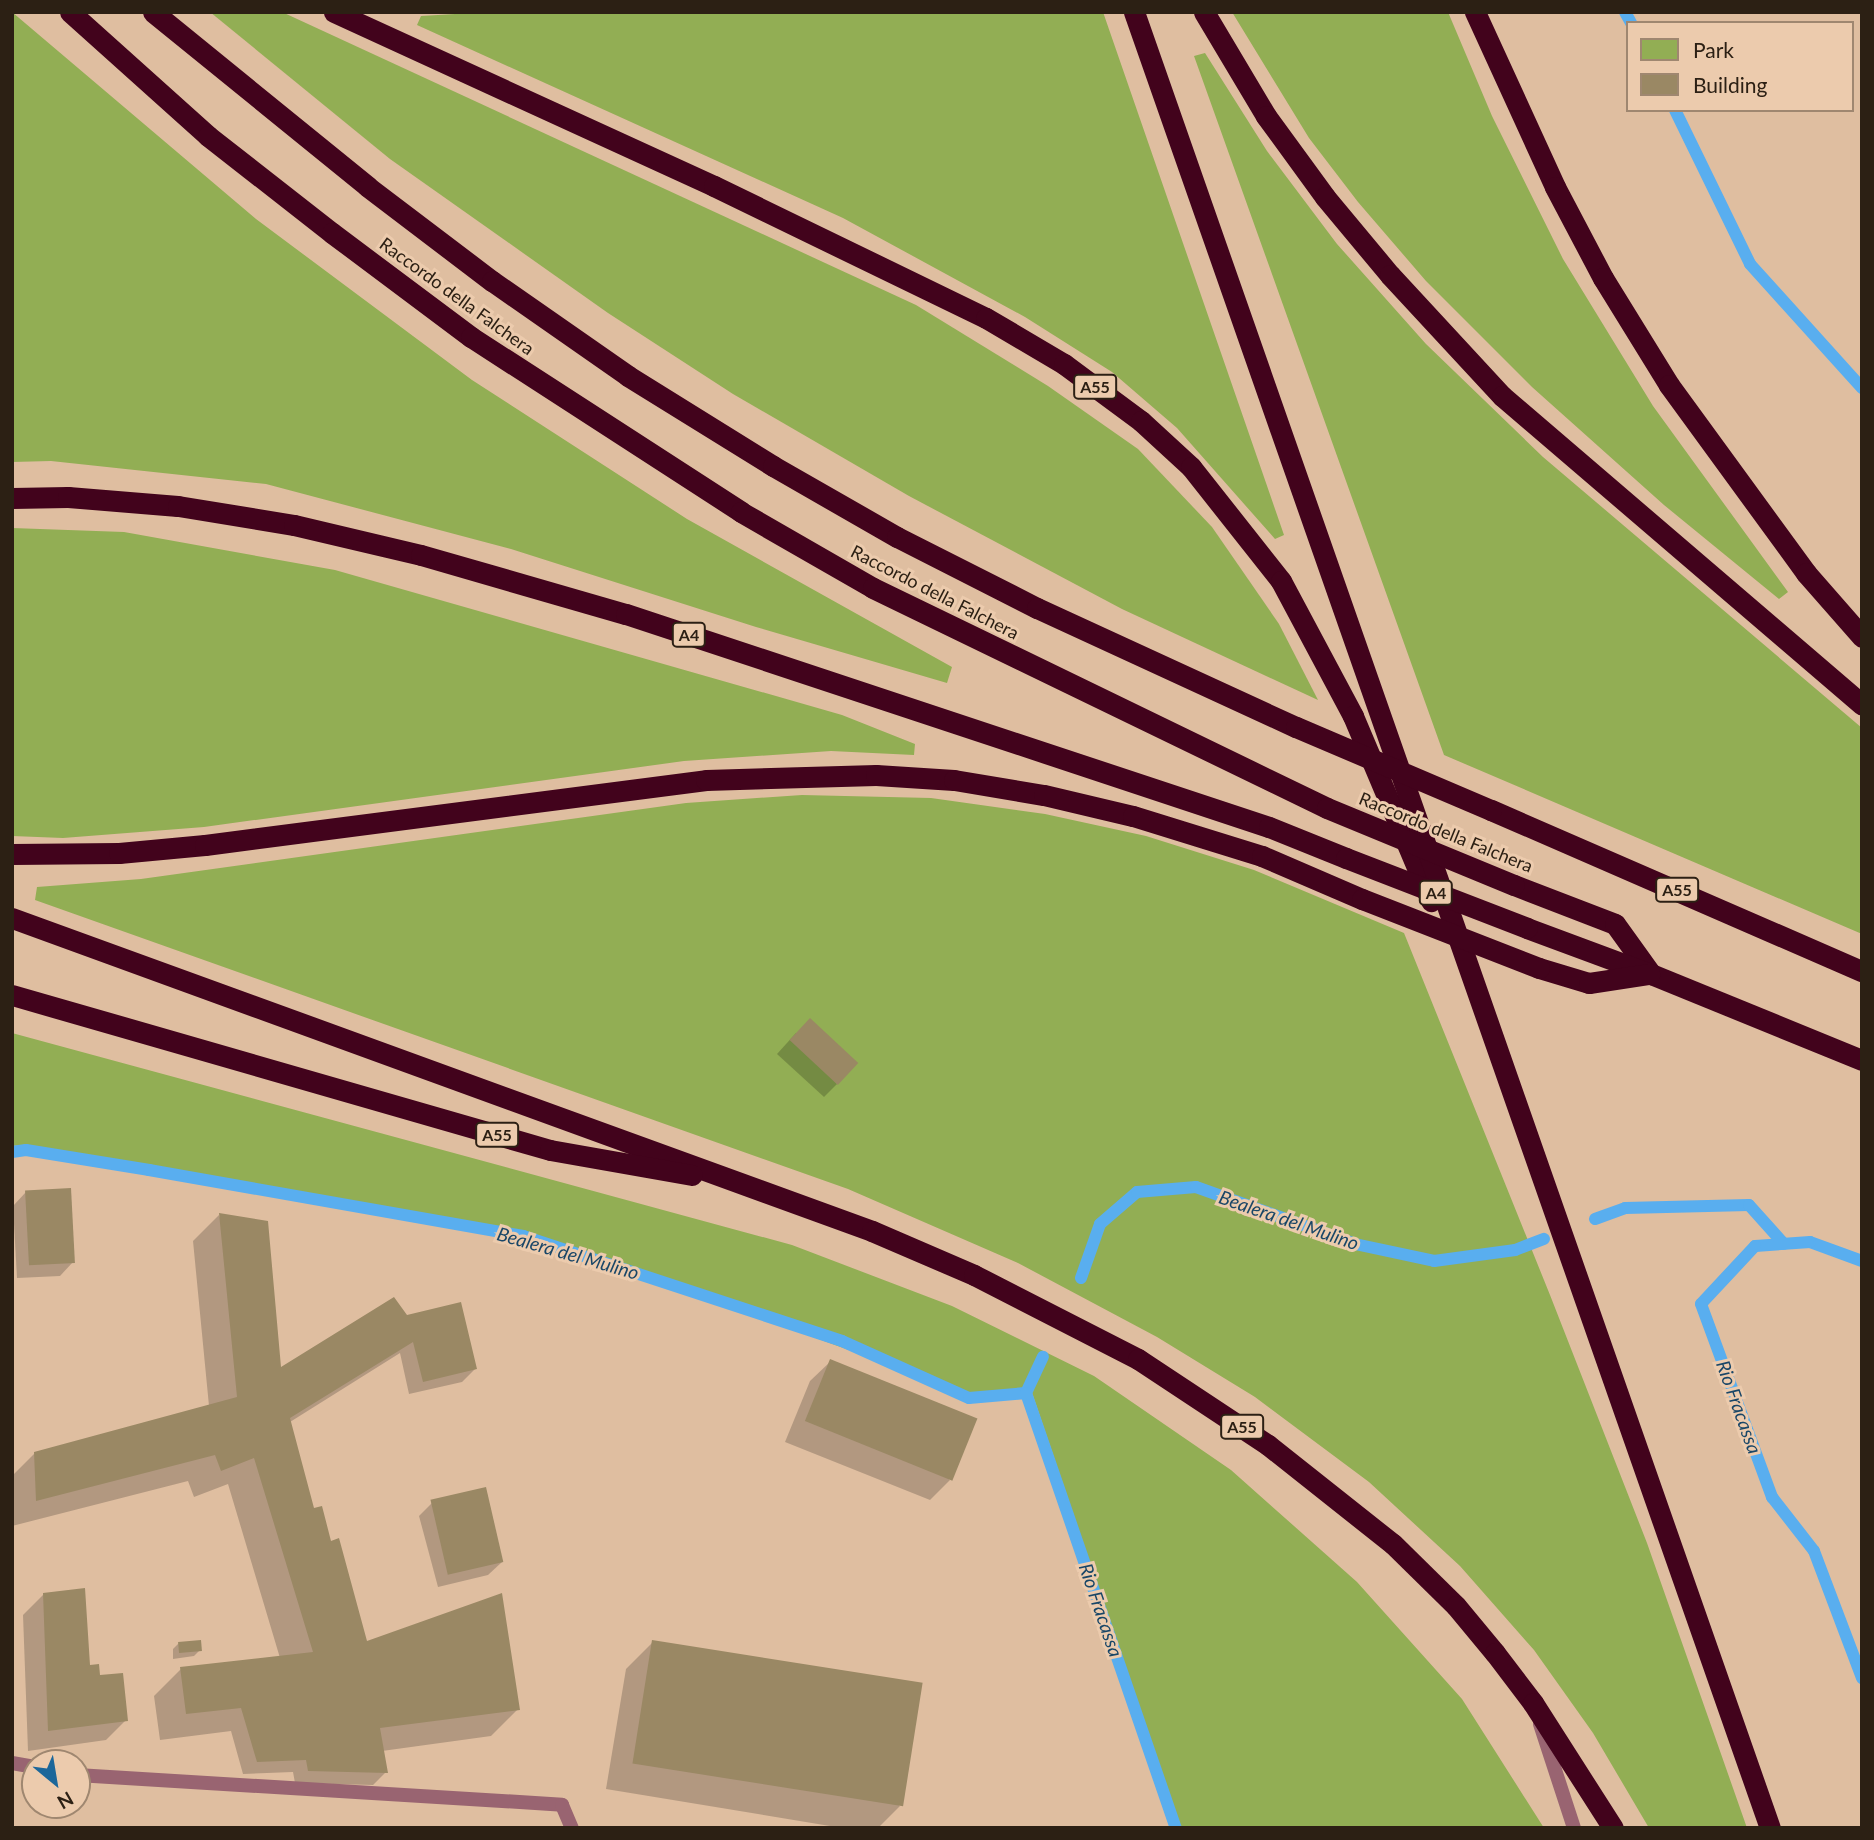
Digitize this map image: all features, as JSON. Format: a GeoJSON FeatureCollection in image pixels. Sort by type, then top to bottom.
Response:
{"type":"FeatureCollection","features":[{"type":"Feature","properties":{"kind":"highway","name":"Raccordo della Falchera"},"geometry":{"type":"LineString","coordinates":[[70,12],[208,136],[471,337],[741,513],[873,588],[1327,808],[1514,885],[1615,923],[1651,974]]}},
{"type":"Feature","properties":{"kind":"highway","name":"Raccordo della Falchera"},"geometry":{"type":"LineString","coordinates":[[153,12],[368,187],[492,281],[628,376],[774,466],[897,537],[1037,608],[1296,727],[1862,971]]}},
{"type":"Feature","properties":{"kind":"highway","name":"A55"},"geometry":{"type":"LineString","coordinates":[[334,12],[714,186],[986,318],[1075,372],[1141,421],[1191,467],[1238,522],[1281,581],[1353,716],[1519,1109],[1770,1828]]}},
{"type":"Feature","properties":{"kind":"highway"},"geometry":{"type":"LineString","coordinates":[[1134,12],[1519,1109]]}},
{"type":"Feature","properties":{"kind":"highway"},"geometry":{"type":"LineString","coordinates":[[1205,12],[1266,116],[1325,197],[1390,275],[1502,396],[1862,705]]}},
{"type":"Feature","properties":{"kind":"highway"},"geometry":{"type":"LineString","coordinates":[[1475,12],[1555,187],[1603,278],[1669,385],[1805,573],[1862,637]]}},
{"type":"Feature","properties":{"kind":"highway","name":"A4"},"geometry":{"type":"LineString","coordinates":[[12,498],[68,498],[178,506],[294,525],[421,555],[652,623],[1269,827],[1651,974]]}},
{"type":"Feature","properties":{"kind":"highway"},"geometry":{"type":"LineString","coordinates":[[12,854],[119,853],[205,845],[706,780],[877,775],[954,780],[1044,795],[1133,816],[1262,856],[1362,899],[1539,968],[1589,983],[1651,974],[1862,1060]]}},
{"type":"Feature","properties":{"kind":"highway"},"geometry":{"type":"LineString","coordinates":[[12,918],[749,1185]]}},
{"type":"Feature","properties":{"kind":"highway","name":"A55"},"geometry":{"type":"LineString","coordinates":[[12,995],[550,1150],[749,1185],[872,1231],[974,1275],[1138,1359],[1214,1408],[1329,1491],[1393,1544],[1456,1606],[1532,1703],[1613,1828]]}},
{"type":"Feature","properties":{"kind":"lane"},"geometry":{"type":"LineString","coordinates":[[1532,1703],[1574,1828]]}},
{"type":"Feature","properties":{"kind":"lane"},"geometry":{"type":"LineString","coordinates":[[91,1776],[562,1805],[572,1828]]}},
{"type":"Feature","properties":{"kind":"green space"},"geometry":{"type":"Polygon","coordinates":[[[12,12],[256,219],[472,380],[687,519],[952,667],[947,683],[756,627],[511,549],[266,484],[51,461],[12,462],[12,12]]]}},
{"type":"Feature","properties":{"kind":"green space"},"geometry":{"type":"Polygon","coordinates":[[[210,12],[282,12],[916,305],[1048,386],[1138,449],[1212,527],[1279,624],[1318,700],[1122,609],[909,496],[733,394],[608,313],[390,159],[210,12]]]}},
{"type":"Feature","properties":{"kind":"green space"},"geometry":{"type":"Polygon","coordinates":[[[489,12],[1103,12],[1284,535],[1275,539],[1177,428],[1112,372],[1025,317],[843,218],[417,25],[421,16],[489,12]]]}},
{"type":"Feature","properties":{"kind":"green space"},"geometry":{"type":"Polygon","coordinates":[[[1232,12],[1448,12],[1492,116],[1563,259],[1653,406],[1788,592],[1779,599],[1664,505],[1532,387],[1426,281],[1358,202],[1309,138],[1232,12]]]}},
{"type":"Feature","properties":{"kind":"green space"},"geometry":{"type":"Polygon","coordinates":[[[1205,53],[1267,151],[1337,244],[1426,344],[1543,457],[1862,728],[1862,934],[1444,755],[1194,56],[1205,53]]]}},
{"type":"Feature","properties":{"kind":"green space"},"geometry":{"type":"Polygon","coordinates":[[[12,528],[124,532],[335,570],[842,715],[915,744],[914,755],[831,751],[684,761],[204,827],[63,838],[12,836],[12,528]]]}},
{"type":"Feature","properties":{"kind":"green space"},"geometry":{"type":"Polygon","coordinates":[[[802,795],[931,798],[1045,814],[1146,836],[1254,870],[1404,933],[1647,1543],[1747,1828],[1649,1828],[1593,1733],[1534,1650],[1460,1566],[1369,1482],[1255,1397],[1157,1337],[1018,1263],[848,1189],[35,900],[37,887],[141,879],[686,803],[802,795]]]}},
{"type":"Feature","properties":{"kind":"green space"},"geometry":{"type":"Polygon","coordinates":[[[12,1033],[792,1245],[952,1306],[1094,1376],[1231,1470],[1357,1582],[1462,1699],[1544,1828],[1180,1828],[1032,1393],[1022,1388],[970,1394],[521,1231],[24,1145],[12,1146],[12,1033]]]}},
{"type":"Feature","properties":{"kind":"building"},"geometry":{"type":"Polygon","coordinates":[[[810,1018],[858,1063],[838,1085],[790,1040],[810,1018]]]}},
{"type":"Feature","properties":{"kind":"building"},"geometry":{"type":"Polygon","coordinates":[[[71,1188],[75,1263],[29,1265],[25,1190],[71,1188]]]}},
{"type":"Feature","properties":{"kind":"building"},"geometry":{"type":"Polygon","coordinates":[[[219,1213],[268,1221],[281,1367],[394,1297],[407,1315],[461,1302],[477,1369],[423,1382],[413,1342],[290,1418],[314,1508],[322,1506],[331,1541],[339,1538],[367,1641],[502,1593],[520,1710],[380,1728],[388,1773],[308,1771],[306,1760],[257,1762],[241,1708],[186,1714],[180,1667],[313,1652],[254,1458],[221,1471],[215,1455],[36,1501],[34,1452],[237,1397],[219,1213]]]}},
{"type":"Feature","properties":{"kind":"building"},"geometry":{"type":"Polygon","coordinates":[[[830,1359],[977,1419],[952,1481],[805,1421],[830,1359]]]}},
{"type":"Feature","properties":{"kind":"building"},"geometry":{"type":"Polygon","coordinates":[[[486,1487],[503,1562],[448,1575],[430,1500],[486,1487]]]}},
{"type":"Feature","properties":{"kind":"building"},"geometry":{"type":"Polygon","coordinates":[[[85,1588],[90,1665],[99,1664],[100,1675],[123,1673],[128,1721],[48,1731],[43,1593],[85,1588]]]}},
{"type":"Feature","properties":{"kind":"building"},"geometry":{"type":"Polygon","coordinates":[[[201,1640],[202,1651],[179,1653],[178,1642],[201,1640]]]}},
{"type":"Feature","properties":{"kind":"building"},"geometry":{"type":"Polygon","coordinates":[[[652,1640],[923,1683],[903,1806],[632,1763],[652,1640]]]}},
{"type":"Feature","properties":{"kind":"waterway"},"geometry":{"type":"LineString","coordinates":[[1625,12],[1630,21]]}},
{"type":"Feature","properties":{"kind":"waterway"},"geometry":{"type":"LineString","coordinates":[[1676,112],[1750,264],[1862,388]]}},
{"type":"Feature","properties":{"kind":"waterway","name":"Bealera del Mulino"},"geometry":{"type":"LineString","coordinates":[[12,1152],[26,1150],[149,1170],[523,1236],[842,1341],[969,1398],[1026,1393],[1043,1357]]}},
{"type":"Feature","properties":{"kind":"waterway","name":"Bealera del Mulino"},"geometry":{"type":"LineString","coordinates":[[1081,1278],[1100,1224],[1137,1192],[1196,1187],[1355,1244],[1434,1261],[1515,1250],[1544,1239]]}},
{"type":"Feature","properties":{"kind":"waterway","name":"Bealera del Mulino"},"geometry":{"type":"LineString","coordinates":[[1595,1219],[1625,1208],[1749,1205],[1784,1244]]}},
{"type":"Feature","properties":{"kind":"waterway","name":"Rio Fracassa"},"geometry":{"type":"LineString","coordinates":[[1862,1261],[1810,1242],[1755,1246],[1701,1304],[1772,1497],[1814,1551],[1862,1678]]}},
{"type":"Feature","properties":{"kind":"waterway","name":"Rio Fracassa"},"geometry":{"type":"LineString","coordinates":[[1026,1393],[1176,1828]]}}]}
